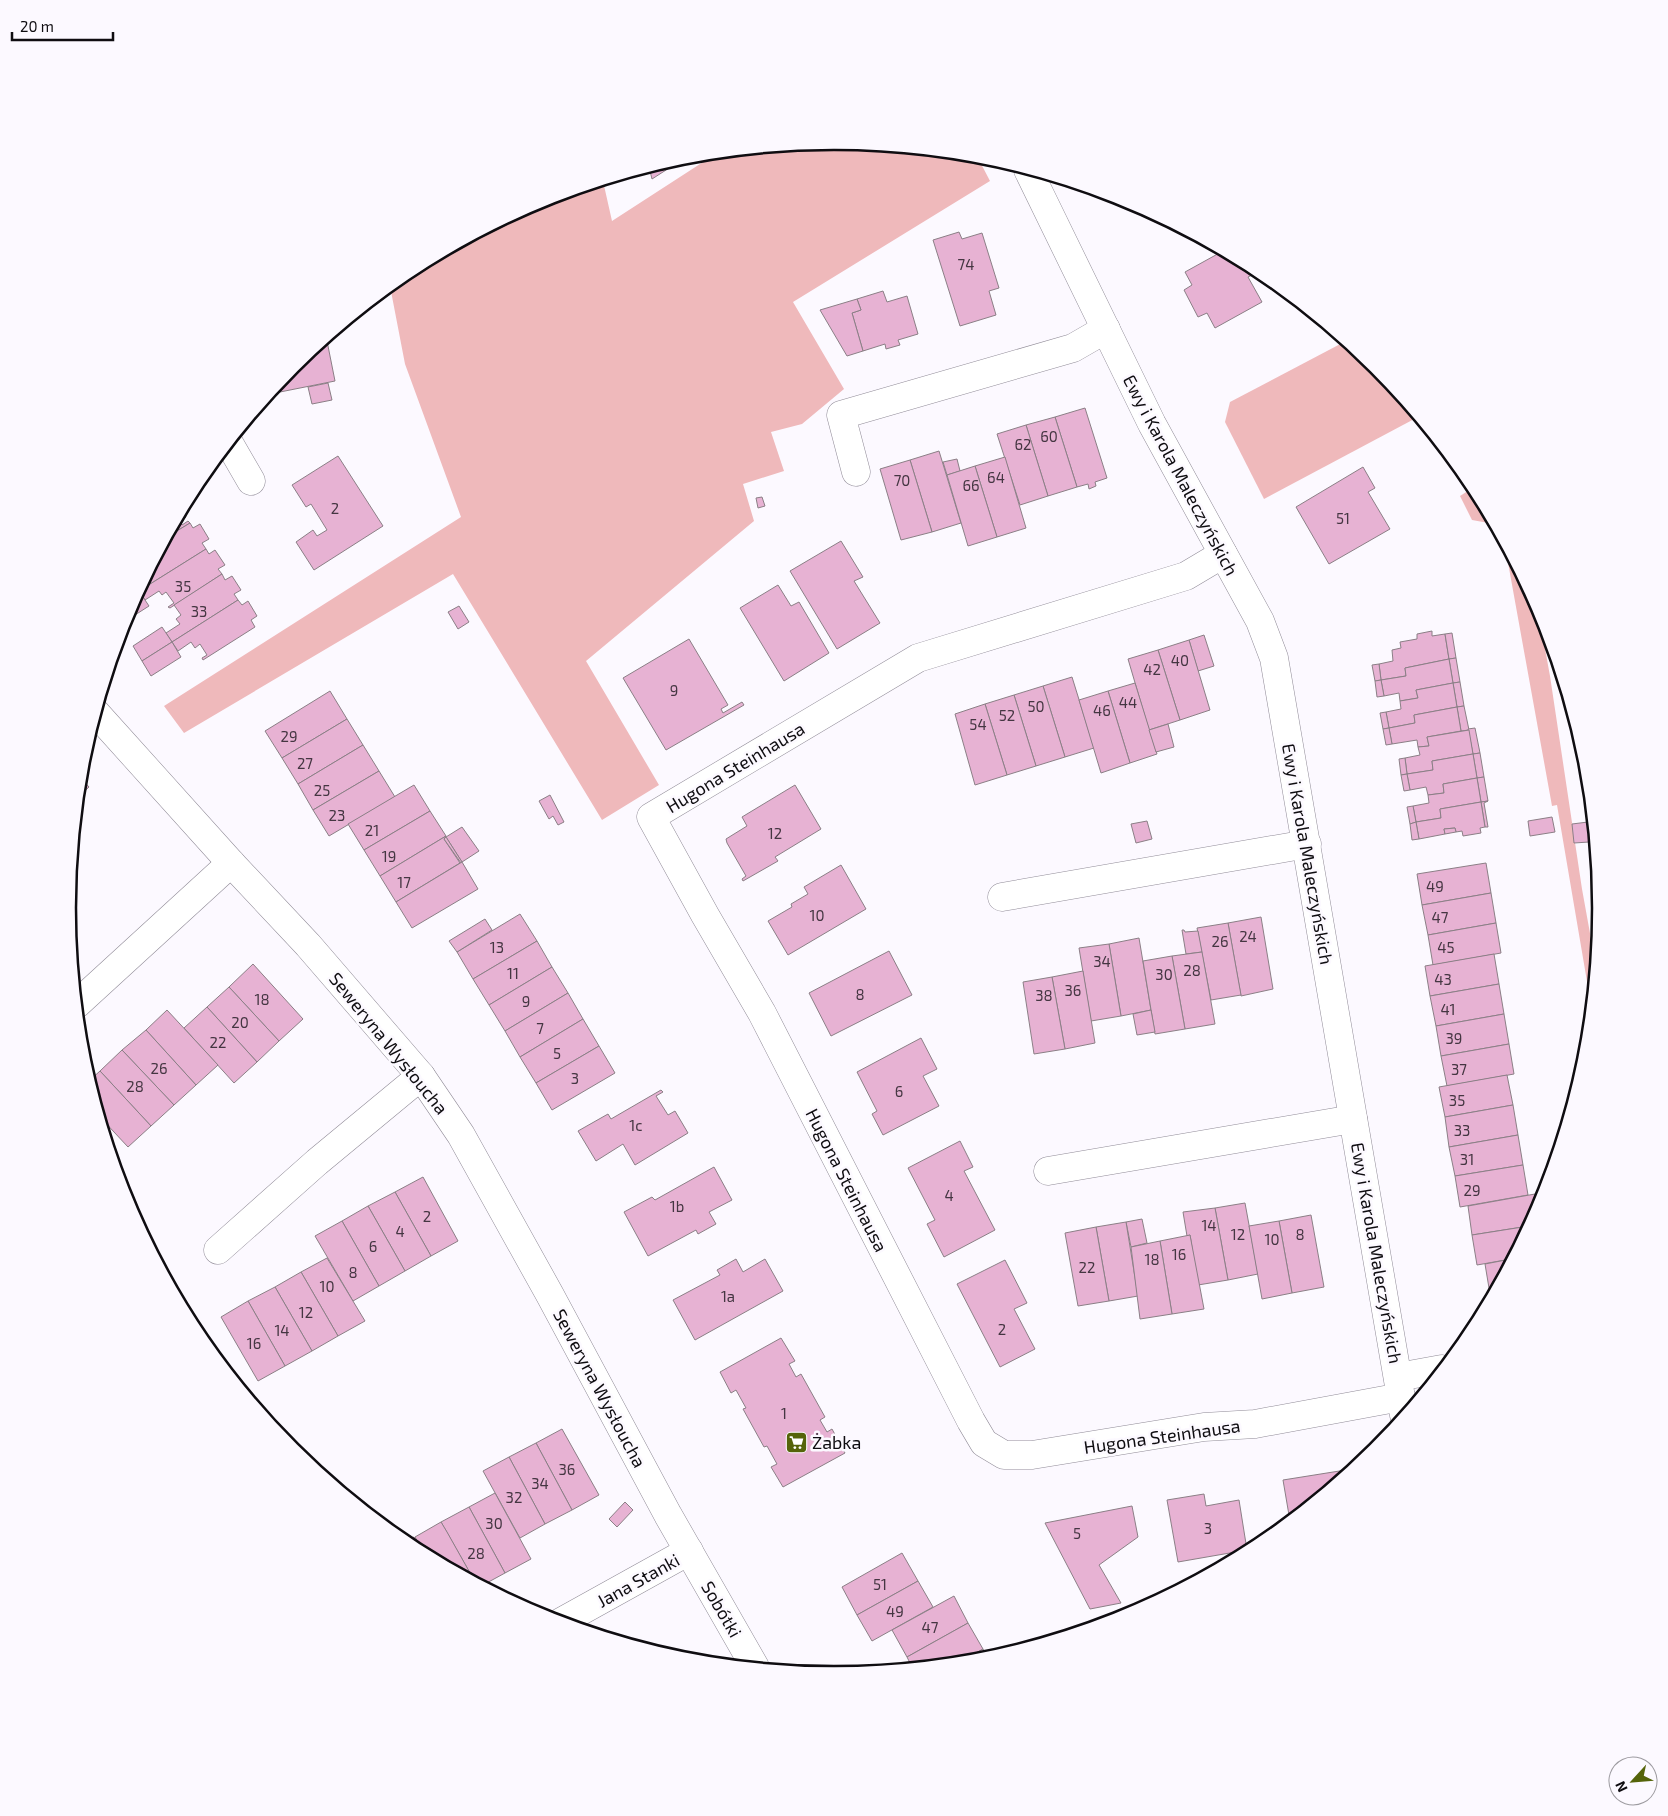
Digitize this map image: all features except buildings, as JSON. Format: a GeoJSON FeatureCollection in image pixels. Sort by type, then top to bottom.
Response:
{"type":"FeatureCollection","features":[{"type":"Feature","properties":{"kind":"street","name":"Ewy i Karola Maleczyńskich"},"geometry":{"type":"LineString","coordinates":[[1031,176],[1152,424],[1260,621],[1274,658],[1401,1396]]}},
{"type":"Feature","properties":{"kind":"street"},"geometry":{"type":"LineString","coordinates":[[856,472],[841,415],[1072,348],[1106,329]]}},
{"type":"Feature","properties":{"kind":"street"},"geometry":{"type":"LineString","coordinates":[[232,448],[251,481]]}},
{"type":"Feature","properties":{"kind":"street","name":"Hugona Steinhausa"},"geometry":{"type":"LineString","coordinates":[[1223,554],[1186,576],[918,658],[651,817],[762,1013],[903,1291],[984,1443],[1004,1455],[1032,1455],[1204,1427],[1255,1424],[1401,1396]]}},
{"type":"Feature","properties":{"kind":"street","name":"Seweryna Wysłoucha"},"geometry":{"type":"LineString","coordinates":[[101,718],[231,863],[308,944],[421,1076],[461,1135],[689,1551]]}},
{"type":"Feature","properties":{"kind":"street"},"geometry":{"type":"LineString","coordinates":[[1002,897],[1307,844]]}},
{"type":"Feature","properties":{"kind":"street"},"geometry":{"type":"LineString","coordinates":[[82,999],[231,863]]}},
{"type":"Feature","properties":{"kind":"street"},"geometry":{"type":"LineString","coordinates":[[218,1250],[317,1162],[421,1076]]}},
{"type":"Feature","properties":{"kind":"street"},"geometry":{"type":"LineString","coordinates":[[1048,1171],[1353,1120]]}},
{"type":"Feature","properties":{"kind":"street"},"geometry":{"type":"LineString","coordinates":[[1401,1396],[1427,1379]]}},
{"type":"Feature","properties":{"kind":"street","name":"Jana Stanki"},"geometry":{"type":"LineString","coordinates":[[569,1618],[689,1551]]}},
{"type":"Feature","properties":{"kind":"street","name":"Sobótki"},"geometry":{"type":"LineString","coordinates":[[689,1551],[751,1661]]}},
{"type":"Feature","properties":{"kind":"shaded area"},"geometry":{"type":"Polygon","coordinates":[[[834,150],[884,152],[982,165],[990,181],[793,302],[844,389],[802,424],[771,432],[784,471],[743,484],[754,521],[586,661],[659,785],[602,820],[453,574],[184,733],[164,706],[461,517],[405,364],[391,294],[455,252],[499,228],[590,190],[604,186],[612,221],[703,162],[735,157],[784,152],[834,150]]]}},
{"type":"Feature","properties":{"kind":"shaded area"},"geometry":{"type":"Polygon","coordinates":[[[1340,344],[1370,372],[1413,420],[1264,499],[1225,422],[1230,402],[1340,344]]]}},
{"type":"Feature","properties":{"kind":"shaded area"},"geometry":{"type":"Polygon","coordinates":[[[1467,492],[1486,523],[1472,520],[1460,496],[1467,492]]]}},
{"type":"Feature","properties":{"kind":"shaded area"},"geometry":{"type":"Polygon","coordinates":[[[1508,562],[1544,644],[1591,938],[1587,984],[1557,805],[1552,806],[1508,562]]]}},
{"type":"Feature","properties":{"kind":"place","name":"Żabka"},"geometry":{"type":"Point","coordinates":[796,1442]}}]}
